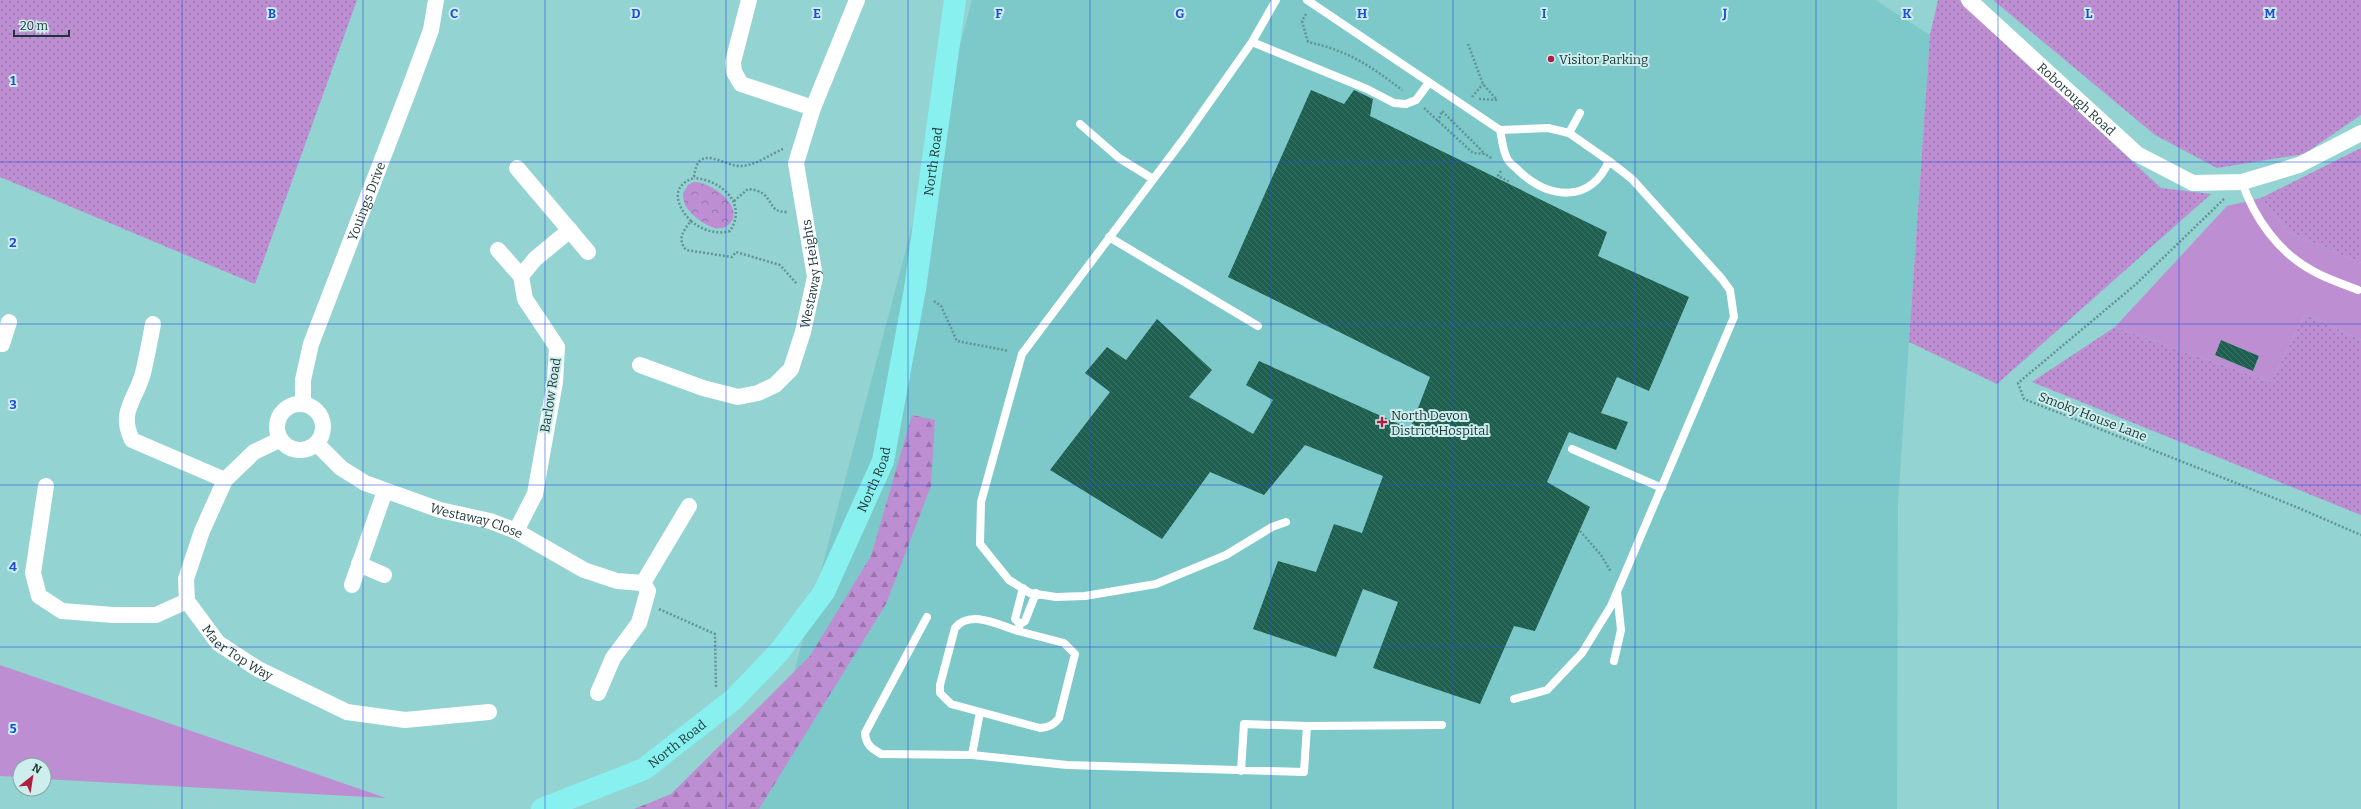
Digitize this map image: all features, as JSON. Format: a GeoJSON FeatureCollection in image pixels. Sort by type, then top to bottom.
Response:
{"type":"FeatureCollection","features":[{"type":"Feature","properties":{"kind":"main road","name":"North Road"},"geometry":{"type":"LineString","coordinates":[[542,809],[644,769],[734,699],[779,652],[824,592],[883,461],[915,288],[955,0]]}},
{"type":"Feature","properties":{"kind":"street","name":"Youings Drive"},"geometry":{"type":"LineString","coordinates":[[304,404],[303,380],[311,344],[431,30],[436,0]]}},
{"type":"Feature","properties":{"kind":"street"},"geometry":{"type":"LineString","coordinates":[[749,0],[733,62],[734,72],[741,84],[813,108]]}},
{"type":"Feature","properties":{"kind":"street","name":"Westaway Heights"},"geometry":{"type":"LineString","coordinates":[[640,365],[703,388],[738,396],[758,393],[775,385],[792,369],[803,332],[815,277],[796,163],[813,108],[857,0]]}},
{"type":"Feature","properties":{"kind":"street","name":"Roborough Road"},"geometry":{"type":"LineString","coordinates":[[1969,0],[2137,154],[2193,183],[2242,182]]}},
{"type":"Feature","properties":{"kind":"street"},"geometry":{"type":"LineString","coordinates":[[2242,182],[2299,165],[2361,133]]}},
{"type":"Feature","properties":{"kind":"street"},"geometry":{"type":"LineString","coordinates":[[517,168],[588,252]]}},
{"type":"Feature","properties":{"kind":"street"},"geometry":{"type":"LineString","coordinates":[[498,250],[521,276],[535,259],[570,230]]}},
{"type":"Feature","properties":{"kind":"street","name":"Barlow Road"},"geometry":{"type":"LineString","coordinates":[[516,531],[535,494],[555,382],[557,348],[525,299],[521,276]]}},
{"type":"Feature","properties":{"kind":"street"},"geometry":{"type":"LineString","coordinates":[[0,344],[2,344],[9,322]]}},
{"type":"Feature","properties":{"kind":"street"},"geometry":{"type":"LineString","coordinates":[[153,324],[142,375],[126,411],[126,428],[132,440],[225,480]]}},
{"type":"Feature","properties":{"kind":"street"},"geometry":{"type":"LineString","coordinates":[[304,404],[312,407],[322,420],[322,435],[317,444],[305,450],[294,450],[279,440],[277,422],[281,414],[291,406],[304,404]]}},
{"type":"Feature","properties":{"kind":"street"},"geometry":{"type":"LineString","coordinates":[[46,486],[33,573],[39,596],[62,611],[113,615],[156,614],[187,602],[186,579],[202,531],[225,480],[254,452],[279,440]]}},
{"type":"Feature","properties":{"kind":"street","name":"Westaway Close"},"geometry":{"type":"LineString","coordinates":[[317,444],[342,468],[365,483],[440,510],[490,521],[516,531],[584,570],[617,582],[643,583]]}},
{"type":"Feature","properties":{"kind":"street"},"geometry":{"type":"LineString","coordinates":[[352,585],[386,491]]}},
{"type":"Feature","properties":{"kind":"street"},"geometry":{"type":"LineString","coordinates":[[598,693],[613,658],[640,623],[648,591],[643,583],[689,506]]}},
{"type":"Feature","properties":{"kind":"street"},"geometry":{"type":"LineString","coordinates":[[359,564],[384,575]]}},
{"type":"Feature","properties":{"kind":"street","name":"Maer Top Way"},"geometry":{"type":"LineString","coordinates":[[187,602],[218,643],[258,669],[347,712],[405,720],[489,712]]}},
{"type":"Feature","properties":{"kind":"lane"},"geometry":{"type":"LineString","coordinates":[[1276,0],[1252,42],[1153,179],[1022,354],[981,502],[980,544],[1008,579],[1023,588],[1036,594],[1056,597],[1085,596],[1152,585],[1226,555],[1272,527],[1286,522]]}},
{"type":"Feature","properties":{"kind":"lane"},"geometry":{"type":"LineString","coordinates":[[1308,0],[1428,84],[1500,130],[1548,128],[1569,133],[1609,161],[1632,178],[1689,241],[1726,284],[1732,299],[1734,318],[1611,606],[1582,653],[1547,690],[1514,699]]}},
{"type":"Feature","properties":{"kind":"lane"},"geometry":{"type":"LineString","coordinates":[[1252,42],[1367,89],[1394,103],[1406,104],[1416,100],[1428,84]]}},
{"type":"Feature","properties":{"kind":"lane"},"geometry":{"type":"LineString","coordinates":[[1569,133],[1580,113]]}},
{"type":"Feature","properties":{"kind":"lane"},"geometry":{"type":"LineString","coordinates":[[1080,124],[1120,158],[1153,179]]}},
{"type":"Feature","properties":{"kind":"lane"},"geometry":{"type":"LineString","coordinates":[[1500,130],[1507,160],[1528,179],[1548,190],[1570,194],[1588,186],[1603,176],[1609,161]]}},
{"type":"Feature","properties":{"kind":"lane"},"geometry":{"type":"LineString","coordinates":[[2242,182],[2249,203],[2286,252],[2313,271],[2358,290]]}},
{"type":"Feature","properties":{"kind":"lane"},"geometry":{"type":"LineString","coordinates":[[1109,236],[1258,326]]}},
{"type":"Feature","properties":{"kind":"lane"},"geometry":{"type":"LineString","coordinates":[[1572,449],[1662,488]]}},
{"type":"Feature","properties":{"kind":"lane"},"geometry":{"type":"LineString","coordinates":[[1019,627],[1015,619],[1023,588]]}},
{"type":"Feature","properties":{"kind":"lane"},"geometry":{"type":"LineString","coordinates":[[1614,661],[1621,630],[1617,592]]}},
{"type":"Feature","properties":{"kind":"lane"},"geometry":{"type":"LineString","coordinates":[[1019,627],[1025,621],[1036,594]]}},
{"type":"Feature","properties":{"kind":"lane"},"geometry":{"type":"LineString","coordinates":[[926,617],[865,733],[866,741],[870,748],[881,754],[972,755],[1067,765],[1304,772],[1308,726]]}},
{"type":"Feature","properties":{"kind":"lane"},"geometry":{"type":"LineString","coordinates":[[967,618],[977,618],[1019,627],[1064,643],[1075,654],[1059,718],[1055,724],[1040,728],[980,712],[951,704],[940,693],[940,685],[956,628],[961,621],[967,618]]}},
{"type":"Feature","properties":{"kind":"lane"},"geometry":{"type":"LineString","coordinates":[[972,755],[980,712]]}},
{"type":"Feature","properties":{"kind":"lane"},"geometry":{"type":"LineString","coordinates":[[1241,771],[1244,724],[1308,726],[1442,725]]}},
{"type":"Feature","properties":{"kind":"path"},"geometry":{"type":"LineString","coordinates":[[1468,44],[1483,84],[1497,100],[1487,101],[1472,98],[1483,84]]}},
{"type":"Feature","properties":{"kind":"path"},"geometry":{"type":"LineString","coordinates":[[1438,122],[1442,111],[1485,154]]}},
{"type":"Feature","properties":{"kind":"path"},"geometry":{"type":"LineString","coordinates":[[694,178],[696,164],[701,160],[710,158],[741,166],[755,162],[793,144],[802,145]]}},
{"type":"Feature","properties":{"kind":"path"},"geometry":{"type":"LineString","coordinates":[[694,178],[716,184],[734,201],[737,214],[730,231],[722,233],[699,227],[691,221],[680,208],[678,197],[681,185],[694,178]]}},
{"type":"Feature","properties":{"kind":"path","name":"Smoky House Lane"},"geometry":{"type":"LineString","coordinates":[[2242,182],[2135,285],[2018,383],[2024,399],[2294,506],[2361,535]]}},
{"type":"Feature","properties":{"kind":"path"},"geometry":{"type":"LineString","coordinates":[[734,201],[748,188],[758,190],[767,195],[774,210],[779,213],[803,210]]}},
{"type":"Feature","properties":{"kind":"path"},"geometry":{"type":"LineString","coordinates":[[691,221],[680,238],[681,244],[686,250],[732,257],[736,252],[780,265],[795,283],[812,288]]}},
{"type":"Feature","properties":{"kind":"path"},"geometry":{"type":"LineString","coordinates":[[915,288],[941,306],[957,341],[1022,354]]}},
{"type":"Feature","properties":{"kind":"path"},"geometry":{"type":"LineString","coordinates":[[1580,531],[1601,555],[1609,568],[1617,592]]}},
{"type":"Feature","properties":{"kind":"path"},"geometry":{"type":"LineString","coordinates":[[646,603],[715,634],[717,712]]}},
{"type":"Feature","properties":{"kind":"shaded area","name":"North Devon District Hospital"},"geometry":{"type":"Polygon","coordinates":[[[972,0],[1875,0],[1930,35],[1898,502],[1897,809],[758,809],[972,0]]]}},
{"type":"Feature","properties":{"kind":"green space"},"geometry":{"type":"Polygon","coordinates":[[[0,0],[357,0],[255,284],[0,177],[0,0]]]}},
{"type":"Feature","properties":{"kind":"green space"},"geometry":{"type":"Polygon","coordinates":[[[1938,0],[1959,0],[2161,188],[2211,194],[1997,384],[1909,342],[1930,35],[1938,0]]]}},
{"type":"Feature","properties":{"kind":"green space"},"geometry":{"type":"Polygon","coordinates":[[[1993,0],[2361,0],[2361,115],[2304,154],[2217,168],[2155,135],[1993,0]]]}},
{"type":"Feature","properties":{"kind":"green space"},"geometry":{"type":"Polygon","coordinates":[[[2361,148],[2361,263],[2288,232],[2261,198],[2361,148]]]}},
{"type":"Feature","properties":{"kind":"green space"},"geometry":{"type":"Polygon","coordinates":[[[693,182],[701,183],[718,191],[731,205],[734,212],[733,219],[727,226],[716,228],[710,226],[698,219],[688,209],[685,205],[683,193],[688,185],[693,182]]]}},
{"type":"Feature","properties":{"kind":"green space"},"geometry":{"type":"Polygon","coordinates":[[[2261,198],[2288,232],[2361,263],[2361,340],[2305,314],[2271,382],[2115,327],[2227,206],[2261,198]],[[2221,340],[2215,355],[2253,371],[2259,356],[2221,340]]]}},
{"type":"Feature","properties":{"kind":"green space"},"geometry":{"type":"Polygon","coordinates":[[[2305,314],[2361,340],[2361,515],[2032,382],[2115,327],[2271,382],[2305,314]]]}},
{"type":"Feature","properties":{"kind":"green space"},"geometry":{"type":"Polygon","coordinates":[[[912,415],[935,420],[931,486],[886,604],[759,809],[634,809],[671,794],[810,656],[871,556],[912,415]]]}},
{"type":"Feature","properties":{"kind":"green space"},"geometry":{"type":"Polygon","coordinates":[[[0,665],[386,798],[52,779],[52,757],[12,757],[12,777],[0,776],[0,665]]]}},
{"type":"Feature","properties":{"kind":"building"},"geometry":{"type":"Polygon","coordinates":[[[1311,90],[1344,104],[1354,90],[1373,99],[1370,116],[1607,232],[1598,256],[1689,297],[1649,391],[1617,377],[1601,413],[1628,422],[1616,450],[1569,432],[1547,482],[1590,507],[1535,631],[1514,626],[1480,704],[1373,668],[1398,602],[1363,589],[1336,657],[1253,629],[1278,561],[1316,572],[1334,524],[1362,533],[1383,476],[1305,445],[1264,495],[1210,472],[1162,539],[1050,470],[1110,392],[1085,373],[1107,347],[1126,360],[1157,319],[1212,370],[1189,397],[1253,434],[1273,400],[1246,385],[1259,361],[1410,429],[1430,377],[1228,277],[1311,90]]]}},
{"type":"Feature","properties":{"kind":"building"},"geometry":{"type":"Polygon","coordinates":[[[2221,340],[2259,356],[2253,371],[2215,355],[2221,340]]]}},
{"type":"Feature","properties":{"kind":"place","name":"Visitor Parking"},"geometry":{"type":"Point","coordinates":[1551,59]}},
{"type":"Feature","properties":{"kind":"place","name":"North Devon District Hospital"},"geometry":{"type":"Point","coordinates":[1382,422]}}]}
